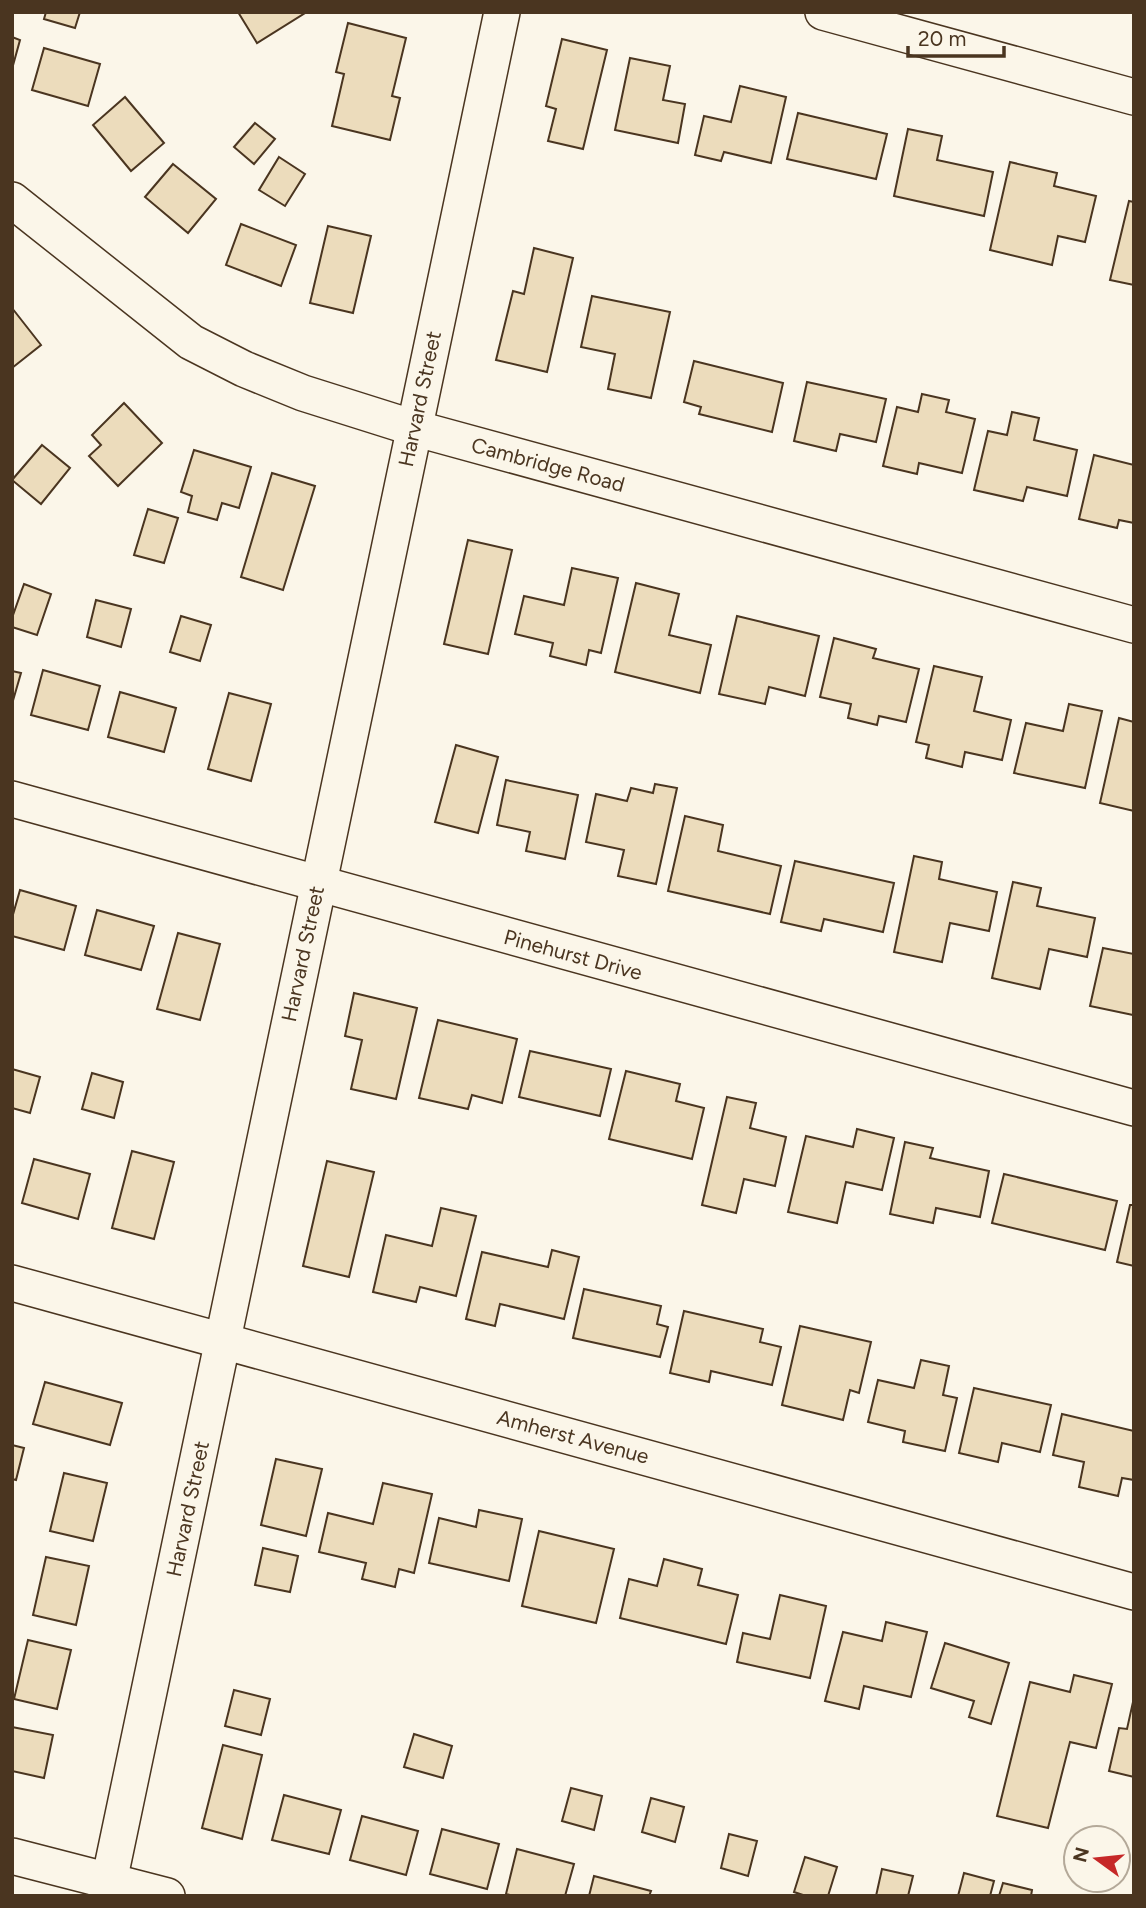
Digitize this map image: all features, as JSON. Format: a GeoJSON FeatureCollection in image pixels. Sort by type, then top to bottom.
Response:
{"type":"FeatureCollection","features":[{"type":"Feature","properties":{"kind":"street","name":"Harvard Street"},"geometry":{"type":"LineString","coordinates":[[108,1888],[502,12]]}},
{"type":"Feature","properties":{"kind":"street"},"geometry":{"type":"LineString","coordinates":[[823,12],[1134,97]]}},
{"type":"Feature","properties":{"kind":"street","name":"Cambridge Road"},"geometry":{"type":"LineString","coordinates":[[12,200],[191,342],[244,369],[303,393],[414,428],[1134,625]]}},
{"type":"Feature","properties":{"kind":"street","name":"Pinehurst Drive"},"geometry":{"type":"LineString","coordinates":[[12,799],[1134,1108]]}},
{"type":"Feature","properties":{"kind":"street","name":"Amherst Avenue"},"geometry":{"type":"LineString","coordinates":[[12,1283],[1134,1592]]}},
{"type":"Feature","properties":{"kind":"street"},"geometry":{"type":"LineString","coordinates":[[12,1856],[108,1888],[167,1896]]}},
{"type":"Feature","properties":{"kind":"building"},"geometry":{"type":"Polygon","coordinates":[[[46,12],[80,12],[75,28],[44,19],[46,12]]]}},
{"type":"Feature","properties":{"kind":"building"},"geometry":{"type":"Polygon","coordinates":[[[238,12],[304,12],[305,13],[257,43],[238,12]]]}},
{"type":"Feature","properties":{"kind":"building"},"geometry":{"type":"Polygon","coordinates":[[[348,23],[406,38],[392,96],[400,98],[390,140],[332,126],[344,74],[336,72],[348,23]]]}},
{"type":"Feature","properties":{"kind":"building"},"geometry":{"type":"Polygon","coordinates":[[[12,37],[20,40],[12,69],[12,37]]]}},
{"type":"Feature","properties":{"kind":"building"},"geometry":{"type":"Polygon","coordinates":[[[562,39],[607,50],[583,149],[548,141],[556,109],[546,106],[562,39]]]}},
{"type":"Feature","properties":{"kind":"building"},"geometry":{"type":"Polygon","coordinates":[[[44,48],[100,64],[88,106],[32,90],[44,48]]]}},
{"type":"Feature","properties":{"kind":"building"},"geometry":{"type":"Polygon","coordinates":[[[630,58],[670,66],[663,100],[685,104],[678,143],[615,130],[630,58]]]}},
{"type":"Feature","properties":{"kind":"building"},"geometry":{"type":"Polygon","coordinates":[[[740,86],[786,97],[771,163],[724,152],[721,161],[695,155],[704,116],[731,122],[740,86]]]}},
{"type":"Feature","properties":{"kind":"building"},"geometry":{"type":"Polygon","coordinates":[[[125,97],[164,143],[131,171],[93,125],[125,97]]]}},
{"type":"Feature","properties":{"kind":"building"},"geometry":{"type":"Polygon","coordinates":[[[798,113],[887,134],[876,179],[787,159],[798,113]]]}},
{"type":"Feature","properties":{"kind":"building"},"geometry":{"type":"Polygon","coordinates":[[[255,123],[275,139],[254,164],[234,147],[255,123]]]}},
{"type":"Feature","properties":{"kind":"building"},"geometry":{"type":"Polygon","coordinates":[[[908,129],[942,136],[937,160],[993,172],[984,216],[894,196],[908,129]]]}},
{"type":"Feature","properties":{"kind":"building"},"geometry":{"type":"Polygon","coordinates":[[[279,157],[305,174],[285,206],[259,190],[279,157]]]}},
{"type":"Feature","properties":{"kind":"building"},"geometry":{"type":"Polygon","coordinates":[[[1010,162],[1057,173],[1054,186],[1096,196],[1085,242],[1058,236],[1052,265],[990,250],[1010,162]]]}},
{"type":"Feature","properties":{"kind":"building"},"geometry":{"type":"Polygon","coordinates":[[[173,164],[216,199],[188,233],[145,197],[173,164]]]}},
{"type":"Feature","properties":{"kind":"building"},"geometry":{"type":"Polygon","coordinates":[[[1129,201],[1134,202],[1134,285],[1110,280],[1129,201]]]}},
{"type":"Feature","properties":{"kind":"building"},"geometry":{"type":"Polygon","coordinates":[[[241,224],[296,245],[281,286],[226,265],[241,224]]]}},
{"type":"Feature","properties":{"kind":"building"},"geometry":{"type":"Polygon","coordinates":[[[328,226],[371,236],[353,313],[310,303],[328,226]]]}},
{"type":"Feature","properties":{"kind":"building"},"geometry":{"type":"Polygon","coordinates":[[[534,248],[573,258],[547,372],[496,360],[513,291],[524,294],[534,248]]]}},
{"type":"Feature","properties":{"kind":"building"},"geometry":{"type":"Polygon","coordinates":[[[592,296],[670,312],[651,398],[608,389],[615,354],[581,347],[592,296]]]}},
{"type":"Feature","properties":{"kind":"building"},"geometry":{"type":"Polygon","coordinates":[[[12,308],[41,345],[12,368],[12,308]]]}},
{"type":"Feature","properties":{"kind":"building"},"geometry":{"type":"Polygon","coordinates":[[[694,361],[783,383],[772,432],[699,414],[701,407],[684,402],[694,361]]]}},
{"type":"Feature","properties":{"kind":"building"},"geometry":{"type":"Polygon","coordinates":[[[807,382],[886,399],[876,442],[840,434],[836,451],[794,441],[807,382]]]}},
{"type":"Feature","properties":{"kind":"building"},"geometry":{"type":"Polygon","coordinates":[[[922,394],[949,400],[946,412],[975,419],[962,473],[919,463],[917,474],[883,466],[897,407],[918,412],[922,394]]]}},
{"type":"Feature","properties":{"kind":"building"},"geometry":{"type":"Polygon","coordinates":[[[124,403],[162,443],[118,486],[89,456],[101,445],[92,435],[124,403]]]}},
{"type":"Feature","properties":{"kind":"building"},"geometry":{"type":"Polygon","coordinates":[[[1012,412],[1039,418],[1034,440],[1077,450],[1067,496],[1027,487],[1023,501],[974,490],[988,431],[1007,435],[1012,412]]]}},
{"type":"Feature","properties":{"kind":"building"},"geometry":{"type":"Polygon","coordinates":[[[42,445],[70,468],[41,504],[12,480],[42,445]]]}},
{"type":"Feature","properties":{"kind":"building"},"geometry":{"type":"Polygon","coordinates":[[[194,450],[251,467],[239,508],[222,503],[217,520],[188,512],[192,496],[181,492],[194,450]]]}},
{"type":"Feature","properties":{"kind":"building"},"geometry":{"type":"Polygon","coordinates":[[[1094,455],[1134,465],[1134,523],[1119,520],[1117,528],[1079,519],[1094,455]]]}},
{"type":"Feature","properties":{"kind":"building"},"geometry":{"type":"Polygon","coordinates":[[[272,473],[315,486],[283,590],[241,577],[272,473]]]}},
{"type":"Feature","properties":{"kind":"building"},"geometry":{"type":"Polygon","coordinates":[[[148,509],[178,518],[164,563],[134,555],[148,509]]]}},
{"type":"Feature","properties":{"kind":"building"},"geometry":{"type":"Polygon","coordinates":[[[468,540],[512,550],[488,654],[444,644],[468,540]]]}},
{"type":"Feature","properties":{"kind":"building"},"geometry":{"type":"Polygon","coordinates":[[[572,568],[618,578],[601,653],[589,650],[586,665],[550,656],[553,643],[515,634],[524,596],[564,605],[572,568]]]}},
{"type":"Feature","properties":{"kind":"building"},"geometry":{"type":"Polygon","coordinates":[[[636,583],[679,594],[669,635],[711,645],[700,693],[615,672],[636,583]]]}},
{"type":"Feature","properties":{"kind":"building"},"geometry":{"type":"Polygon","coordinates":[[[24,584],[51,594],[37,635],[12,627],[12,618],[24,584]]]}},
{"type":"Feature","properties":{"kind":"building"},"geometry":{"type":"Polygon","coordinates":[[[96,600],[131,609],[121,647],[87,637],[96,600]]]}},
{"type":"Feature","properties":{"kind":"building"},"geometry":{"type":"Polygon","coordinates":[[[181,616],[211,625],[200,661],[170,652],[181,616]]]}},
{"type":"Feature","properties":{"kind":"building"},"geometry":{"type":"Polygon","coordinates":[[[737,616],[819,636],[805,696],[769,687],[765,704],[719,694],[737,616]]]}},
{"type":"Feature","properties":{"kind":"building"},"geometry":{"type":"Polygon","coordinates":[[[834,638],[876,649],[873,658],[919,669],[906,722],[879,716],[877,725],[848,718],[851,704],[820,697],[834,638]]]}},
{"type":"Feature","properties":{"kind":"building"},"geometry":{"type":"Polygon","coordinates":[[[934,666],[982,677],[974,711],[1011,720],[1002,760],[965,752],[962,767],[926,758],[929,745],[916,742],[934,666]]]}},
{"type":"Feature","properties":{"kind":"building"},"geometry":{"type":"Polygon","coordinates":[[[43,670],[100,686],[88,730],[31,715],[43,670]]]}},
{"type":"Feature","properties":{"kind":"building"},"geometry":{"type":"Polygon","coordinates":[[[12,671],[21,673],[12,704],[12,671]]]}},
{"type":"Feature","properties":{"kind":"building"},"geometry":{"type":"Polygon","coordinates":[[[120,692],[176,708],[164,752],[108,737],[120,692]]]}},
{"type":"Feature","properties":{"kind":"building"},"geometry":{"type":"Polygon","coordinates":[[[229,693],[271,704],[251,781],[208,769],[229,693]]]}},
{"type":"Feature","properties":{"kind":"building"},"geometry":{"type":"Polygon","coordinates":[[[1069,704],[1102,711],[1085,788],[1014,773],[1026,723],[1063,731],[1069,704]]]}},
{"type":"Feature","properties":{"kind":"building"},"geometry":{"type":"Polygon","coordinates":[[[1119,718],[1134,722],[1134,811],[1100,803],[1119,718]]]}},
{"type":"Feature","properties":{"kind":"building"},"geometry":{"type":"Polygon","coordinates":[[[456,745],[498,757],[478,833],[435,822],[456,745]]]}},
{"type":"Feature","properties":{"kind":"building"},"geometry":{"type":"Polygon","coordinates":[[[506,780],[578,795],[565,859],[526,851],[530,832],[497,825],[506,780]]]}},
{"type":"Feature","properties":{"kind":"building"},"geometry":{"type":"Polygon","coordinates":[[[655,784],[677,788],[656,884],[618,876],[624,850],[586,842],[596,794],[627,801],[631,788],[653,793],[655,784]]]}},
{"type":"Feature","properties":{"kind":"building"},"geometry":{"type":"Polygon","coordinates":[[[685,816],[723,825],[718,851],[781,866],[770,914],[668,891],[685,816]]]}},
{"type":"Feature","properties":{"kind":"building"},"geometry":{"type":"Polygon","coordinates":[[[914,856],[942,862],[939,879],[997,892],[989,931],[950,923],[942,962],[894,952],[914,856]]]}},
{"type":"Feature","properties":{"kind":"building"},"geometry":{"type":"Polygon","coordinates":[[[795,861],[894,883],[883,932],[824,919],[821,931],[781,922],[795,861]]]}},
{"type":"Feature","properties":{"kind":"building"},"geometry":{"type":"Polygon","coordinates":[[[1013,882],[1041,888],[1037,906],[1095,918],[1087,957],[1049,949],[1040,989],[992,978],[1013,882]]]}},
{"type":"Feature","properties":{"kind":"building"},"geometry":{"type":"Polygon","coordinates":[[[20,890],[76,906],[64,950],[12,936],[12,918],[20,890]]]}},
{"type":"Feature","properties":{"kind":"building"},"geometry":{"type":"Polygon","coordinates":[[[97,910],[154,926],[141,970],[85,955],[97,910]]]}},
{"type":"Feature","properties":{"kind":"building"},"geometry":{"type":"Polygon","coordinates":[[[178,933],[220,944],[200,1020],[157,1009],[178,933]]]}},
{"type":"Feature","properties":{"kind":"building"},"geometry":{"type":"Polygon","coordinates":[[[1103,948],[1134,954],[1133,1015],[1090,1006],[1103,948]]]}},
{"type":"Feature","properties":{"kind":"building"},"geometry":{"type":"Polygon","coordinates":[[[354,993],[417,1008],[396,1099],[351,1089],[362,1040],[345,1036],[354,993]]]}},
{"type":"Feature","properties":{"kind":"building"},"geometry":{"type":"Polygon","coordinates":[[[438,1020],[517,1039],[502,1103],[472,1095],[468,1109],[419,1098],[438,1020]]]}},
{"type":"Feature","properties":{"kind":"building"},"geometry":{"type":"Polygon","coordinates":[[[530,1051],[611,1069],[600,1116],[519,1097],[530,1051]]]}},
{"type":"Feature","properties":{"kind":"building"},"geometry":{"type":"Polygon","coordinates":[[[12,1069],[40,1077],[30,1113],[12,1108],[12,1069]]]}},
{"type":"Feature","properties":{"kind":"building"},"geometry":{"type":"Polygon","coordinates":[[[626,1071],[680,1084],[676,1101],[704,1108],[692,1159],[609,1139],[626,1071]]]}},
{"type":"Feature","properties":{"kind":"building"},"geometry":{"type":"Polygon","coordinates":[[[92,1073],[123,1082],[114,1118],[82,1109],[92,1073]]]}},
{"type":"Feature","properties":{"kind":"building"},"geometry":{"type":"Polygon","coordinates":[[[727,1097],[756,1103],[750,1128],[786,1137],[775,1186],[744,1179],[736,1213],[702,1205],[727,1097]]]}},
{"type":"Feature","properties":{"kind":"building"},"geometry":{"type":"Polygon","coordinates":[[[857,1129],[894,1138],[882,1190],[846,1182],[837,1223],[788,1212],[806,1136],[853,1147],[857,1129]]]}},
{"type":"Feature","properties":{"kind":"building"},"geometry":{"type":"Polygon","coordinates":[[[905,1142],[933,1148],[930,1158],[989,1171],[980,1217],[936,1208],[933,1223],[890,1214],[905,1142]]]}},
{"type":"Feature","properties":{"kind":"building"},"geometry":{"type":"Polygon","coordinates":[[[132,1151],[174,1162],[154,1239],[112,1228],[132,1151]]]}},
{"type":"Feature","properties":{"kind":"building"},"geometry":{"type":"Polygon","coordinates":[[[34,1159],[90,1174],[78,1219],[22,1203],[34,1159]]]}},
{"type":"Feature","properties":{"kind":"building"},"geometry":{"type":"Polygon","coordinates":[[[327,1161],[374,1172],[349,1277],[303,1266],[327,1161]]]}},
{"type":"Feature","properties":{"kind":"building"},"geometry":{"type":"Polygon","coordinates":[[[1004,1174],[1117,1201],[1105,1250],[992,1223],[1004,1174]]]}},
{"type":"Feature","properties":{"kind":"building"},"geometry":{"type":"Polygon","coordinates":[[[1130,1205],[1134,1205],[1134,1266],[1117,1262],[1130,1205]]]}},
{"type":"Feature","properties":{"kind":"building"},"geometry":{"type":"Polygon","coordinates":[[[441,1208],[476,1216],[456,1296],[420,1287],[416,1302],[373,1292],[386,1235],[432,1246],[441,1208]]]}},
{"type":"Feature","properties":{"kind":"building"},"geometry":{"type":"Polygon","coordinates":[[[552,1250],[579,1257],[564,1319],[500,1304],[495,1326],[466,1319],[482,1252],[548,1267],[552,1250]]]}},
{"type":"Feature","properties":{"kind":"building"},"geometry":{"type":"Polygon","coordinates":[[[584,1289],[661,1306],[657,1324],[668,1327],[660,1357],[573,1338],[584,1289]]]}},
{"type":"Feature","properties":{"kind":"building"},"geometry":{"type":"Polygon","coordinates":[[[684,1311],[763,1329],[760,1342],[781,1347],[772,1385],[711,1371],[709,1382],[670,1373],[684,1311]]]}},
{"type":"Feature","properties":{"kind":"building"},"geometry":{"type":"Polygon","coordinates":[[[800,1326],[871,1342],[859,1393],[850,1390],[843,1420],[782,1405],[800,1326]]]}},
{"type":"Feature","properties":{"kind":"building"},"geometry":{"type":"Polygon","coordinates":[[[921,1360],[949,1366],[943,1395],[957,1398],[945,1451],[903,1442],[905,1431],[868,1422],[878,1380],[914,1388],[921,1360]]]}},
{"type":"Feature","properties":{"kind":"building"},"geometry":{"type":"Polygon","coordinates":[[[45,1382],[122,1403],[110,1445],[33,1424],[45,1382]]]}},
{"type":"Feature","properties":{"kind":"building"},"geometry":{"type":"Polygon","coordinates":[[[974,1388],[1051,1405],[1040,1452],[1002,1443],[998,1462],[959,1453],[974,1388]]]}},
{"type":"Feature","properties":{"kind":"building"},"geometry":{"type":"Polygon","coordinates":[[[1062,1414],[1134,1431],[1134,1480],[1122,1478],[1118,1496],[1079,1487],[1084,1462],[1053,1455],[1062,1414]]]}},
{"type":"Feature","properties":{"kind":"building"},"geometry":{"type":"Polygon","coordinates":[[[12,1445],[24,1448],[16,1480],[12,1479],[12,1445]]]}},
{"type":"Feature","properties":{"kind":"building"},"geometry":{"type":"Polygon","coordinates":[[[276,1459],[322,1469],[306,1536],[261,1525],[276,1459]]]}},
{"type":"Feature","properties":{"kind":"building"},"geometry":{"type":"Polygon","coordinates":[[[64,1473],[107,1483],[93,1541],[50,1531],[64,1473]]]}},
{"type":"Feature","properties":{"kind":"building"},"geometry":{"type":"Polygon","coordinates":[[[383,1483],[432,1494],[414,1573],[399,1569],[395,1587],[362,1579],[366,1563],[319,1552],[328,1513],[373,1524],[383,1483]]]}},
{"type":"Feature","properties":{"kind":"building"},"geometry":{"type":"Polygon","coordinates":[[[479,1510],[522,1519],[509,1581],[429,1563],[439,1518],[476,1527],[479,1510]]]}},
{"type":"Feature","properties":{"kind":"building"},"geometry":{"type":"Polygon","coordinates":[[[539,1531],[614,1549],[596,1623],[522,1606],[539,1531]]]}},
{"type":"Feature","properties":{"kind":"building"},"geometry":{"type":"Polygon","coordinates":[[[263,1548],[298,1556],[290,1592],[255,1585],[263,1548]]]}},
{"type":"Feature","properties":{"kind":"building"},"geometry":{"type":"Polygon","coordinates":[[[46,1557],[89,1566],[76,1625],[33,1615],[46,1557]]]}},
{"type":"Feature","properties":{"kind":"building"},"geometry":{"type":"Polygon","coordinates":[[[664,1559],[702,1569],[698,1585],[738,1595],[726,1644],[620,1618],[629,1579],[657,1586],[664,1559]]]}},
{"type":"Feature","properties":{"kind":"building"},"geometry":{"type":"Polygon","coordinates":[[[780,1595],[826,1606],[810,1678],[737,1662],[743,1633],[770,1639],[780,1595]]]}},
{"type":"Feature","properties":{"kind":"building"},"geometry":{"type":"Polygon","coordinates":[[[886,1622],[927,1632],[911,1697],[864,1686],[859,1709],[825,1701],[843,1632],[882,1641],[886,1622]]]}},
{"type":"Feature","properties":{"kind":"building"},"geometry":{"type":"Polygon","coordinates":[[[28,1640],[71,1650],[57,1709],[14,1699],[28,1640]]]}},
{"type":"Feature","properties":{"kind":"building"},"geometry":{"type":"Polygon","coordinates":[[[945,1643],[1009,1663],[991,1724],[969,1717],[974,1701],[931,1688],[945,1643]]]}},
{"type":"Feature","properties":{"kind":"building"},"geometry":{"type":"Polygon","coordinates":[[[1074,1675],[1112,1684],[1096,1748],[1070,1742],[1048,1828],[997,1816],[1030,1682],[1070,1692],[1074,1675]]]}},
{"type":"Feature","properties":{"kind":"building"},"geometry":{"type":"Polygon","coordinates":[[[234,1690],[270,1699],[261,1735],[225,1726],[234,1690]]]}},
{"type":"Feature","properties":{"kind":"building"},"geometry":{"type":"Polygon","coordinates":[[[1133,1702],[1134,1777],[1109,1771],[1119,1728],[1127,1729],[1133,1702]]]}},
{"type":"Feature","properties":{"kind":"building"},"geometry":{"type":"Polygon","coordinates":[[[12,1727],[53,1735],[44,1778],[12,1771],[12,1727]]]}},
{"type":"Feature","properties":{"kind":"building"},"geometry":{"type":"Polygon","coordinates":[[[414,1734],[452,1746],[443,1778],[404,1767],[414,1734]]]}},
{"type":"Feature","properties":{"kind":"building"},"geometry":{"type":"Polygon","coordinates":[[[223,1745],[262,1755],[242,1839],[202,1828],[223,1745]]]}},
{"type":"Feature","properties":{"kind":"building"},"geometry":{"type":"Polygon","coordinates":[[[571,1788],[602,1796],[594,1830],[562,1821],[571,1788]]]}},
{"type":"Feature","properties":{"kind":"building"},"geometry":{"type":"Polygon","coordinates":[[[284,1795],[341,1810],[329,1854],[272,1840],[284,1795]]]}},
{"type":"Feature","properties":{"kind":"building"},"geometry":{"type":"Polygon","coordinates":[[[651,1798],[684,1807],[675,1842],[642,1832],[651,1798]]]}},
{"type":"Feature","properties":{"kind":"building"},"geometry":{"type":"Polygon","coordinates":[[[362,1816],[418,1831],[406,1875],[350,1860],[362,1816]]]}},
{"type":"Feature","properties":{"kind":"building"},"geometry":{"type":"Polygon","coordinates":[[[442,1829],[499,1844],[487,1889],[430,1874],[442,1829]]]}},
{"type":"Feature","properties":{"kind":"building"},"geometry":{"type":"Polygon","coordinates":[[[729,1834],[757,1841],[748,1876],[721,1868],[729,1834]]]}},
{"type":"Feature","properties":{"kind":"building"},"geometry":{"type":"Polygon","coordinates":[[[517,1849],[574,1864],[565,1896],[506,1894],[517,1849]]]}},
{"type":"Feature","properties":{"kind":"building"},"geometry":{"type":"Polygon","coordinates":[[[805,1857],[837,1867],[828,1896],[806,1896],[794,1892],[805,1857]]]}},
{"type":"Feature","properties":{"kind":"building"},"geometry":{"type":"Polygon","coordinates":[[[882,1869],[913,1876],[908,1896],[876,1896],[882,1869]]]}},
{"type":"Feature","properties":{"kind":"building"},"geometry":{"type":"Polygon","coordinates":[[[964,1873],[994,1881],[990,1896],[958,1896],[964,1873]]]}},
{"type":"Feature","properties":{"kind":"building"},"geometry":{"type":"Polygon","coordinates":[[[594,1876],[651,1891],[649,1896],[589,1896],[594,1876]]]}},
{"type":"Feature","properties":{"kind":"building"},"geometry":{"type":"Polygon","coordinates":[[[1003,1883],[1032,1890],[1031,1896],[999,1896],[1003,1883]]]}}]}
